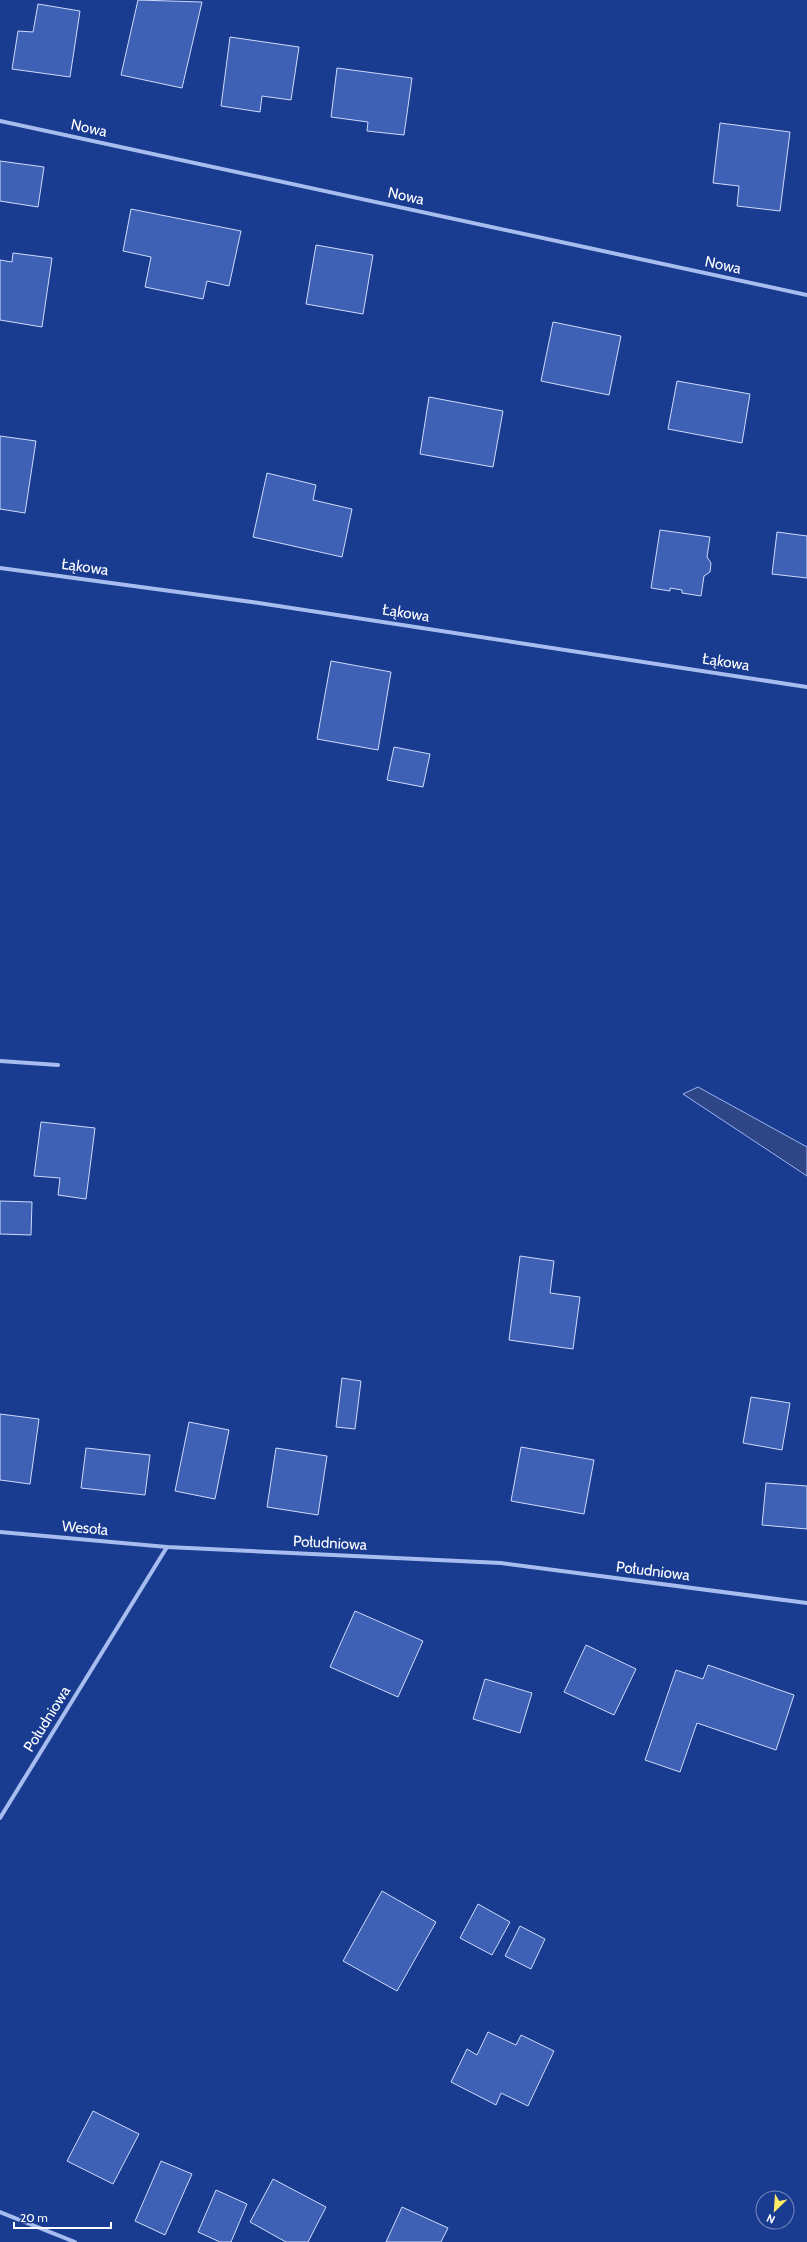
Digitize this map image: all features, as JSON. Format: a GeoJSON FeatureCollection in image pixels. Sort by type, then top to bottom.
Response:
{"type":"FeatureCollection","features":[{"type":"Feature","properties":{"kind":"street","name":"Nowa"},"geometry":{"type":"LineString","coordinates":[[0,121],[807,295]]}},
{"type":"Feature","properties":{"kind":"street","name":"Łąkowa"},"geometry":{"type":"LineString","coordinates":[[0,568],[268,604],[807,687]]}},
{"type":"Feature","properties":{"kind":"street"},"geometry":{"type":"LineString","coordinates":[[0,1061],[58,1065]]}},
{"type":"Feature","properties":{"kind":"street","name":"Wesoła"},"geometry":{"type":"LineString","coordinates":[[0,1532],[167,1547]]}},
{"type":"Feature","properties":{"kind":"street","name":"Południowa"},"geometry":{"type":"LineString","coordinates":[[0,1818],[167,1547],[501,1564],[807,1603]]}},
{"type":"Feature","properties":{"kind":"street"},"geometry":{"type":"LineString","coordinates":[[0,2212],[75,2242]]}},
{"type":"Feature","properties":{"kind":"water"},"geometry":{"type":"Polygon","coordinates":[[[698,1087],[807,1147],[807,1176],[683,1094],[698,1087]]]}},
{"type":"Feature","properties":{"kind":"building"},"geometry":{"type":"Polygon","coordinates":[[[138,0],[202,2],[182,88],[121,75],[138,0]]]}},
{"type":"Feature","properties":{"kind":"building"},"geometry":{"type":"Polygon","coordinates":[[[38,4],[80,11],[70,77],[12,69],[18,31],[33,32],[38,4]]]}},
{"type":"Feature","properties":{"kind":"building"},"geometry":{"type":"Polygon","coordinates":[[[230,37],[299,47],[291,100],[262,96],[260,112],[221,106],[230,37]]]}},
{"type":"Feature","properties":{"kind":"building"},"geometry":{"type":"Polygon","coordinates":[[[337,68],[412,78],[404,135],[367,131],[368,122],[331,117],[337,68]]]}},
{"type":"Feature","properties":{"kind":"building"},"geometry":{"type":"Polygon","coordinates":[[[720,123],[790,132],[780,211],[737,206],[739,186],[713,183],[720,123]]]}},
{"type":"Feature","properties":{"kind":"building"},"geometry":{"type":"Polygon","coordinates":[[[0,161],[44,167],[38,207],[0,201],[0,161]]]}},
{"type":"Feature","properties":{"kind":"building"},"geometry":{"type":"Polygon","coordinates":[[[131,209],[241,231],[229,286],[207,281],[203,299],[145,287],[151,257],[123,251],[131,209]]]}},
{"type":"Feature","properties":{"kind":"building"},"geometry":{"type":"Polygon","coordinates":[[[316,245],[373,255],[363,314],[306,304],[316,245]]]}},
{"type":"Feature","properties":{"kind":"building"},"geometry":{"type":"Polygon","coordinates":[[[13,253],[52,258],[42,327],[0,320],[0,260],[12,262],[13,253]]]}},
{"type":"Feature","properties":{"kind":"building"},"geometry":{"type":"Polygon","coordinates":[[[553,322],[621,336],[609,395],[541,381],[553,322]]]}},
{"type":"Feature","properties":{"kind":"building"},"geometry":{"type":"Polygon","coordinates":[[[677,381],[750,394],[742,443],[668,429],[677,381]]]}},
{"type":"Feature","properties":{"kind":"building"},"geometry":{"type":"Polygon","coordinates":[[[429,397],[503,411],[493,467],[420,454],[429,397]]]}},
{"type":"Feature","properties":{"kind":"building"},"geometry":{"type":"Polygon","coordinates":[[[0,436],[36,441],[25,513],[0,509],[0,436]]]}},
{"type":"Feature","properties":{"kind":"building"},"geometry":{"type":"Polygon","coordinates":[[[267,473],[316,485],[313,500],[352,509],[342,557],[253,537],[267,473]]]}},
{"type":"Feature","properties":{"kind":"building"},"geometry":{"type":"Polygon","coordinates":[[[660,530],[710,537],[707,557],[711,563],[710,572],[704,576],[701,596],[682,593],[682,590],[670,588],[670,591],[651,588],[660,530]]]}},
{"type":"Feature","properties":{"kind":"building"},"geometry":{"type":"Polygon","coordinates":[[[777,532],[807,536],[807,578],[772,574],[777,532]]]}},
{"type":"Feature","properties":{"kind":"building"},"geometry":{"type":"Polygon","coordinates":[[[331,661],[391,672],[378,750],[317,739],[331,661]]]}},
{"type":"Feature","properties":{"kind":"building"},"geometry":{"type":"Polygon","coordinates":[[[394,747],[430,754],[423,787],[387,780],[394,747]]]}},
{"type":"Feature","properties":{"kind":"building"},"geometry":{"type":"Polygon","coordinates":[[[41,1122],[95,1128],[86,1199],[58,1195],[60,1178],[34,1176],[41,1122]]]}},
{"type":"Feature","properties":{"kind":"building"},"geometry":{"type":"Polygon","coordinates":[[[0,1201],[32,1202],[31,1235],[0,1234],[0,1201]]]}},
{"type":"Feature","properties":{"kind":"building"},"geometry":{"type":"Polygon","coordinates":[[[520,1256],[554,1261],[550,1293],[580,1297],[573,1349],[509,1340],[520,1256]]]}},
{"type":"Feature","properties":{"kind":"building"},"geometry":{"type":"Polygon","coordinates":[[[342,1378],[361,1381],[355,1429],[336,1427],[342,1378]]]}},
{"type":"Feature","properties":{"kind":"building"},"geometry":{"type":"Polygon","coordinates":[[[751,1397],[790,1403],[782,1450],[743,1443],[751,1397]]]}},
{"type":"Feature","properties":{"kind":"building"},"geometry":{"type":"Polygon","coordinates":[[[0,1414],[39,1419],[30,1484],[0,1480],[0,1414]]]}},
{"type":"Feature","properties":{"kind":"building"},"geometry":{"type":"Polygon","coordinates":[[[189,1422],[229,1430],[215,1499],[175,1491],[189,1422]]]}},
{"type":"Feature","properties":{"kind":"building"},"geometry":{"type":"Polygon","coordinates":[[[521,1447],[594,1460],[584,1514],[511,1501],[521,1447]]]}},
{"type":"Feature","properties":{"kind":"building"},"geometry":{"type":"Polygon","coordinates":[[[86,1448],[150,1455],[145,1495],[81,1488],[86,1448]]]}},
{"type":"Feature","properties":{"kind":"building"},"geometry":{"type":"Polygon","coordinates":[[[276,1448],[327,1456],[318,1515],[267,1507],[276,1448]]]}},
{"type":"Feature","properties":{"kind":"building"},"geometry":{"type":"Polygon","coordinates":[[[766,1483],[807,1486],[807,1529],[762,1525],[766,1483]]]}},
{"type":"Feature","properties":{"kind":"building"},"geometry":{"type":"Polygon","coordinates":[[[355,1611],[423,1641],[398,1697],[330,1667],[355,1611]]]}},
{"type":"Feature","properties":{"kind":"building"},"geometry":{"type":"Polygon","coordinates":[[[586,1645],[636,1669],[614,1715],[564,1692],[586,1645]]]}},
{"type":"Feature","properties":{"kind":"building"},"geometry":{"type":"Polygon","coordinates":[[[708,1665],[794,1695],[776,1750],[697,1723],[680,1772],[645,1760],[676,1670],[703,1679],[708,1665]]]}},
{"type":"Feature","properties":{"kind":"building"},"geometry":{"type":"Polygon","coordinates":[[[485,1679],[532,1693],[520,1733],[473,1719],[485,1679]]]}},
{"type":"Feature","properties":{"kind":"building"},"geometry":{"type":"Polygon","coordinates":[[[382,1891],[436,1922],[397,1991],[343,1961],[382,1891]]]}},
{"type":"Feature","properties":{"kind":"building"},"geometry":{"type":"Polygon","coordinates":[[[478,1904],[510,1922],[492,1955],[460,1938],[478,1904]]]}},
{"type":"Feature","properties":{"kind":"building"},"geometry":{"type":"Polygon","coordinates":[[[520,1926],[545,1939],[531,1969],[505,1956],[520,1926]]]}},
{"type":"Feature","properties":{"kind":"building"},"geometry":{"type":"Polygon","coordinates":[[[488,2032],[516,2045],[521,2035],[554,2051],[528,2106],[501,2093],[496,2105],[451,2082],[467,2049],[477,2055],[488,2032]]]}},
{"type":"Feature","properties":{"kind":"building"},"geometry":{"type":"Polygon","coordinates":[[[93,2111],[139,2134],[113,2184],[67,2161],[93,2111]]]}},
{"type":"Feature","properties":{"kind":"building"},"geometry":{"type":"Polygon","coordinates":[[[161,2161],[192,2174],[165,2235],[135,2221],[161,2161]]]}},
{"type":"Feature","properties":{"kind":"building"},"geometry":{"type":"Polygon","coordinates":[[[273,2179],[326,2207],[308,2242],[286,2242],[250,2222],[273,2179]]]}},
{"type":"Feature","properties":{"kind":"building"},"geometry":{"type":"Polygon","coordinates":[[[216,2190],[247,2204],[231,2242],[220,2242],[198,2232],[216,2190]]]}},
{"type":"Feature","properties":{"kind":"building"},"geometry":{"type":"Polygon","coordinates":[[[402,2207],[448,2228],[441,2242],[386,2242],[402,2207]]]}}]}
